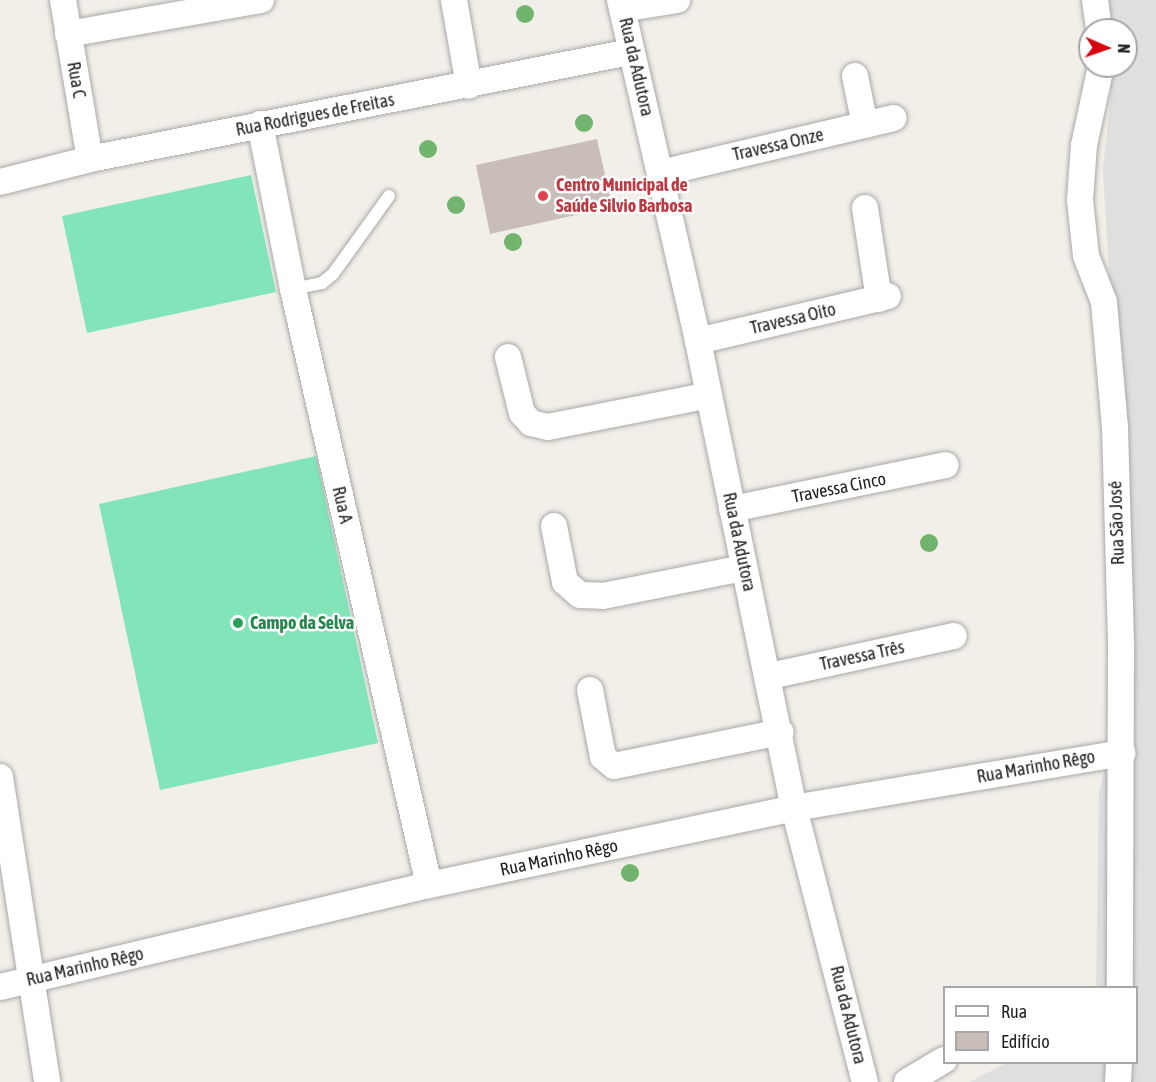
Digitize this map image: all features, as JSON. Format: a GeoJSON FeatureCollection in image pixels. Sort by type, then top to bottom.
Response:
{"type":"FeatureCollection","features":[{"type":"Feature","properties":{"kind":"street","name":"Rua C"},"geometry":{"type":"LineString","coordinates":[[63,0],[90,159]]}},
{"type":"Feature","properties":{"kind":"street"},"geometry":{"type":"LineString","coordinates":[[68,34],[261,0]]}},
{"type":"Feature","properties":{"kind":"street"},"geometry":{"type":"LineString","coordinates":[[454,0],[469,86]]}},
{"type":"Feature","properties":{"kind":"street"},"geometry":{"type":"LineString","coordinates":[[621,4],[677,0]]}},
{"type":"Feature","properties":{"kind":"street"},"geometry":{"type":"LineString","coordinates":[[1095,0],[1097,18]]}},
{"type":"Feature","properties":{"kind":"street","name":"Rua da Adutora"},"geometry":{"type":"LineString","coordinates":[[621,4],[630,52],[661,173],[698,341],[743,568],[770,676],[794,808],[865,1082]]}},
{"type":"Feature","properties":{"kind":"street","name":"Rua Rodrigues de Freitas"},"geometry":{"type":"LineString","coordinates":[[0,182],[90,159],[260,124],[469,86],[630,52]]}},
{"type":"Feature","properties":{"kind":"street"},"geometry":{"type":"LineString","coordinates":[[855,76],[865,125]]}},
{"type":"Feature","properties":{"kind":"street","name":"Rua São José"},"geometry":{"type":"LineString","coordinates":[[1098,78],[1084,145],[1080,210],[1086,256],[1104,302],[1114,427],[1122,753],[1120,986]]}},
{"type":"Feature","properties":{"kind":"street","name":"Travessa Onze"},"geometry":{"type":"LineString","coordinates":[[661,173],[894,118]]}},
{"type":"Feature","properties":{"kind":"street","name":"Rua A"},"geometry":{"type":"LineString","coordinates":[[260,124],[293,289],[429,885]]}},
{"type":"Feature","properties":{"kind":"street","name":"Travessa Oito"},"geometry":{"type":"LineString","coordinates":[[698,341],[884,298],[865,208]]}},
{"type":"Feature","properties":{"kind":"street"},"geometry":{"type":"LineString","coordinates":[[508,357],[514,394],[522,413],[531,423],[548,427],[709,395]]}},
{"type":"Feature","properties":{"kind":"street","name":"Travessa Cinco"},"geometry":{"type":"LineString","coordinates":[[732,509],[946,465]]}},
{"type":"Feature","properties":{"kind":"street"},"geometry":{"type":"LineString","coordinates":[[554,526],[565,582],[580,595],[603,596],[743,568]]}},
{"type":"Feature","properties":{"kind":"street","name":"Travessa Três"},"geometry":{"type":"LineString","coordinates":[[770,676],[954,636]]}},
{"type":"Feature","properties":{"kind":"street"},"geometry":{"type":"LineString","coordinates":[[590,690],[603,757],[614,766],[781,732]]}},
{"type":"Feature","properties":{"kind":"street","name":"Rua Marinho Rêgo"},"geometry":{"type":"LineString","coordinates":[[0,987],[429,885],[794,808],[1122,753]]}},
{"type":"Feature","properties":{"kind":"street"},"geometry":{"type":"LineString","coordinates":[[0,777],[34,980],[47,1082]]}},
{"type":"Feature","properties":{"kind":"street"},"geometry":{"type":"LineString","coordinates":[[907,1082],[943,1061]]}},
{"type":"Feature","properties":{"kind":"street"},"geometry":{"type":"LineString","coordinates":[[1118,1082],[1119,1064]]}},
{"type":"Feature","properties":{"kind":"lane"},"geometry":{"type":"LineString","coordinates":[[293,289],[322,283],[333,274],[389,196]]}},
{"type":"Feature","properties":{"kind":"shaded area"},"geometry":{"type":"Polygon","coordinates":[[[1106,0],[1156,0],[1156,1082],[970,1082],[1004,1064],[1138,1064],[1138,986],[1096,986],[1099,793],[1123,687],[1116,396],[1103,170],[1110,78],[1138,78],[1138,18],[1107,18],[1106,0]]]}},
{"type":"Feature","properties":{"kind":"green space"},"geometry":{"type":"Polygon","coordinates":[[[251,175],[276,292],[87,333],[62,216],[251,175]]]}},
{"type":"Feature","properties":{"kind":"green space","name":"Campo da Selva"},"geometry":{"type":"Polygon","coordinates":[[[316,456],[378,743],[160,790],[99,504],[316,456]]]}},
{"type":"Feature","properties":{"kind":"building"},"geometry":{"type":"Polygon","coordinates":[[[597,139],[612,207],[490,234],[476,165],[597,139]]]}},
{"type":"Feature","properties":{"kind":"place","name":"Centro Municipal de Saúde Silvio Barbosa"},"geometry":{"type":"Point","coordinates":[543,196]}},
{"type":"Feature","properties":{"kind":"place","name":"Campo da Selva"},"geometry":{"type":"Point","coordinates":[238,623]}}]}
